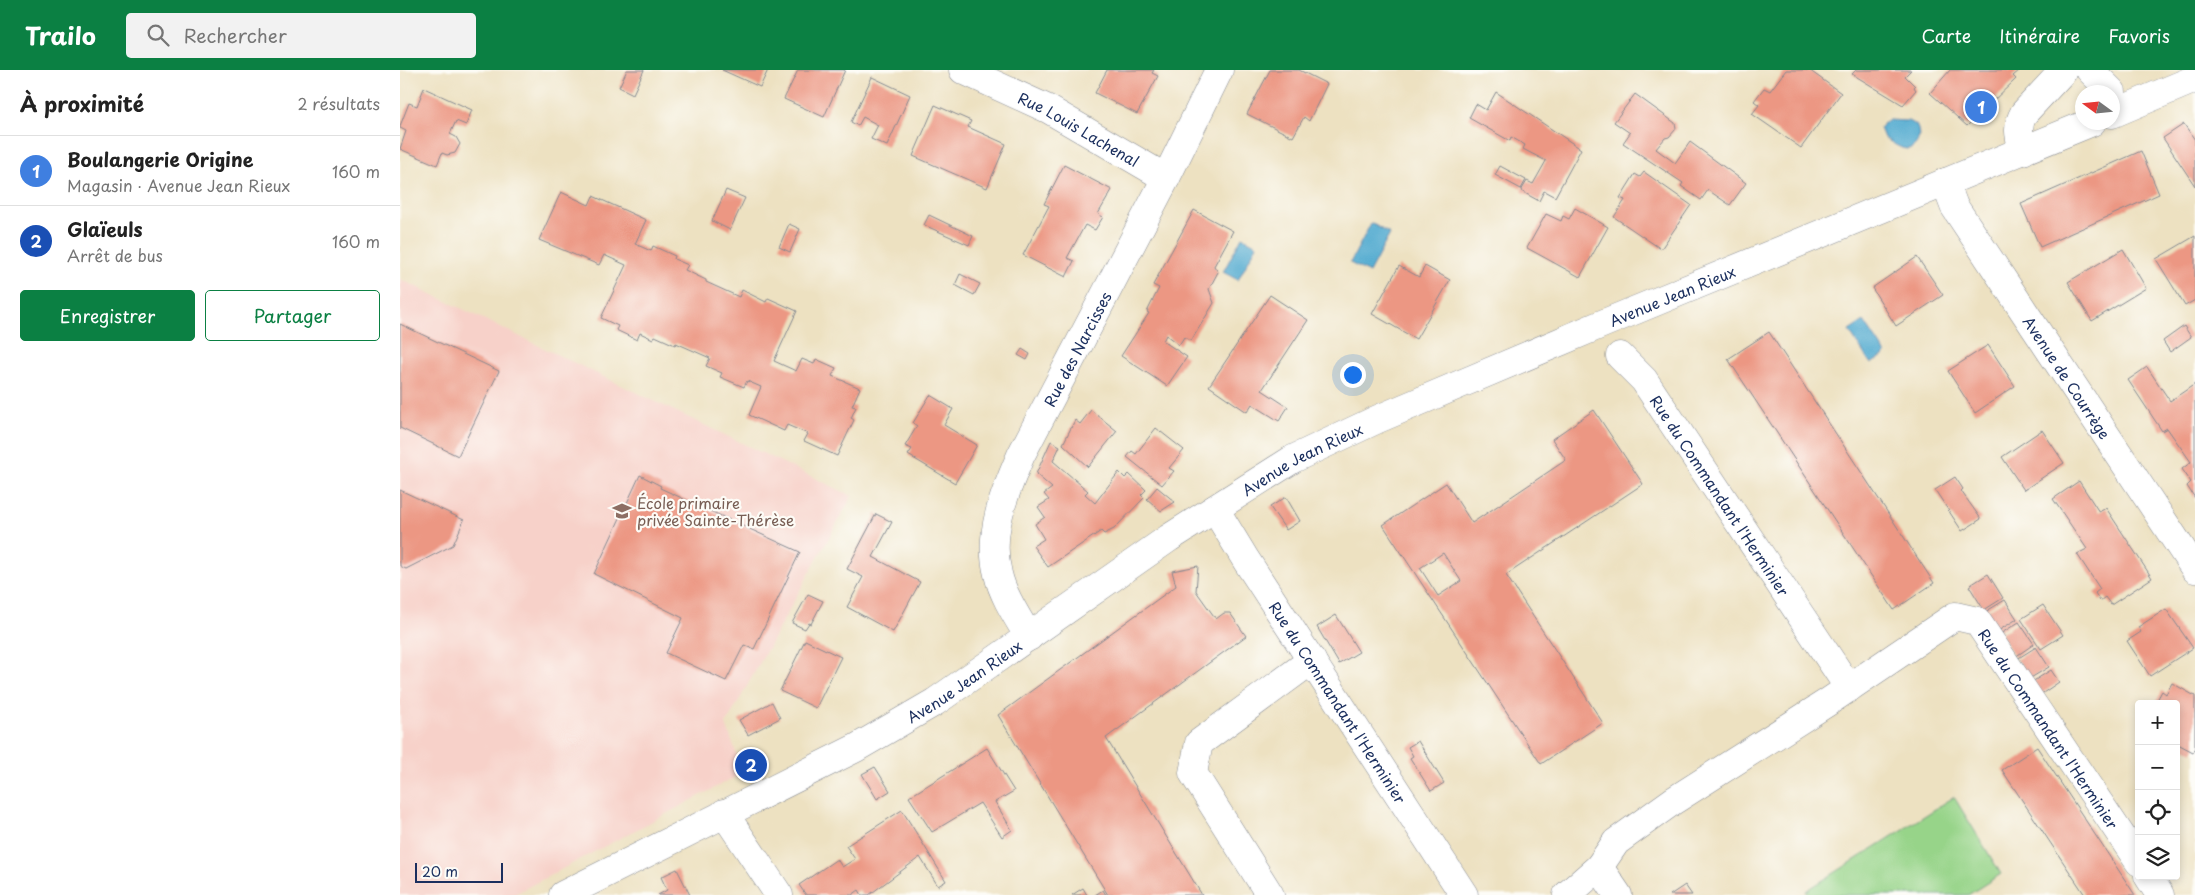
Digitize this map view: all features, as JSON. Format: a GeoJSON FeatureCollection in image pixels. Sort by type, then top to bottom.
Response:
{"type":"FeatureCollection","features":[{"type":"Feature","properties":{"kind":"main road","name":"Rue Louis Lachenal"},"geometry":{"type":"LineString","coordinates":[[964,70],[1048,109],[1166,178]]}},
{"type":"Feature","properties":{"kind":"main road","name":"Rue des Narcisses"},"geometry":{"type":"LineString","coordinates":[[1029,637],[998,575],[995,552],[998,519],[1004,494],[1026,446],[1166,178],[1219,70]]}},
{"type":"Feature","properties":{"kind":"main road"},"geometry":{"type":"LineString","coordinates":[[2022,151],[2018,130],[2024,113],[2064,70]]}},
{"type":"Feature","properties":{"kind":"main road"},"geometry":{"type":"LineString","coordinates":[[2090,70],[2101,85]]}},
{"type":"Feature","properties":{"kind":"main road"},"geometry":{"type":"LineString","coordinates":[[2120,101],[2195,79]]}},
{"type":"Feature","properties":{"kind":"main road","name":"Avenue Jean Rieux"},"geometry":{"type":"LineString","coordinates":[[577,892],[724,813],[856,748],[935,702],[1214,509],[1293,459],[1378,419],[2075,129]]}},
{"type":"Feature","properties":{"kind":"main road","name":"Avenue de Courrège"},"geometry":{"type":"LineString","coordinates":[[1944,182],[1954,206],[2195,570]]}},
{"type":"Feature","properties":{"kind":"main road","name":"Rue du Commandant l'Herminier"},"geometry":{"type":"LineString","coordinates":[[1620,356],[1644,380],[1849,688]]}},
{"type":"Feature","properties":{"kind":"main road","name":"Rue du Commandant l'Herminier"},"geometry":{"type":"LineString","coordinates":[[1214,509],[1464,895]]}},
{"type":"Feature","properties":{"kind":"main road","name":"Rue du Commandant l'Herminier"},"geometry":{"type":"LineString","coordinates":[[1567,895],[1599,867],[1616,842],[1673,801],[1849,688],[1955,616],[1977,621],[2135,856]]}},
{"type":"Feature","properties":{"kind":"main road"},"geometry":{"type":"LineString","coordinates":[[1270,895],[1193,773],[1199,743],[1312,660]]}},
{"type":"Feature","properties":{"kind":"main road"},"geometry":{"type":"LineString","coordinates":[[724,813],[779,895]]}},
{"type":"Feature","properties":{"kind":"main road"},"geometry":{"type":"LineString","coordinates":[[1599,867],[1618,895]]}},
{"type":"Feature","properties":{"kind":"main road"},"geometry":{"type":"LineString","coordinates":[[2151,880],[2160,895]]}},
{"type":"Feature","properties":{"kind":"shaded area"},"geometry":{"type":"Polygon","coordinates":[[[400,279],[852,496],[726,724],[743,773],[513,895],[400,895],[400,279]]]}},
{"type":"Feature","properties":{"kind":"green space"},"geometry":{"type":"Polygon","coordinates":[[[1954,797],[2001,874],[1968,895],[1809,895],[1806,891],[1954,797]]]}},
{"type":"Feature","properties":{"kind":"water"},"geometry":{"type":"Polygon","coordinates":[[[1889,120],[1908,121],[1916,125],[1919,134],[1914,146],[1907,149],[1902,148],[1884,138],[1880,128],[1883,123],[1889,120]]]}},
{"type":"Feature","properties":{"kind":"water"},"geometry":{"type":"Polygon","coordinates":[[[1371,223],[1390,234],[1369,273],[1350,263],[1371,223]]]}},
{"type":"Feature","properties":{"kind":"water"},"geometry":{"type":"Polygon","coordinates":[[[1242,237],[1257,245],[1238,280],[1223,272],[1242,237]]]}},
{"type":"Feature","properties":{"kind":"water"},"geometry":{"type":"Polygon","coordinates":[[[1864,321],[1886,354],[1871,364],[1849,331],[1864,321]]]}},
{"type":"Feature","properties":{"kind":"building"},"geometry":{"type":"Polygon","coordinates":[[[627,70],[644,70],[633,94],[619,87],[627,70]]]}},
{"type":"Feature","properties":{"kind":"building"},"geometry":{"type":"Polygon","coordinates":[[[722,70],[768,70],[760,87],[722,70]]]}},
{"type":"Feature","properties":{"kind":"building"},"geometry":{"type":"Polygon","coordinates":[[[798,70],[845,70],[824,117],[784,99],[798,70]]]}},
{"type":"Feature","properties":{"kind":"building"},"geometry":{"type":"Polygon","coordinates":[[[1107,70],[1154,70],[1152,73],[1158,76],[1137,114],[1095,93],[1107,70]]]}},
{"type":"Feature","properties":{"kind":"building"},"geometry":{"type":"Polygon","coordinates":[[[1270,70],[1299,70],[1327,84],[1309,121],[1304,117],[1293,137],[1247,114],[1270,70]]]}},
{"type":"Feature","properties":{"kind":"building"},"geometry":{"type":"Polygon","coordinates":[[[1786,70],[1809,70],[1841,93],[1801,148],[1752,114],[1759,105],[1754,101],[1764,88],[1770,91],[1786,70]]]}},
{"type":"Feature","properties":{"kind":"building"},"geometry":{"type":"Polygon","coordinates":[[[1856,70],[1911,70],[1905,76],[1915,86],[1916,90],[1903,105],[1852,74],[1856,70]]]}},
{"type":"Feature","properties":{"kind":"building"},"geometry":{"type":"Polygon","coordinates":[[[1950,70],[2020,70],[2013,76],[2016,79],[1967,126],[1930,93],[1950,70]]]}},
{"type":"Feature","properties":{"kind":"building"},"geometry":{"type":"Polygon","coordinates":[[[872,77],[910,95],[887,146],[871,139],[878,125],[863,117],[858,126],[851,122],[872,77]]]}},
{"type":"Feature","properties":{"kind":"building"},"geometry":{"type":"Polygon","coordinates":[[[424,88],[472,110],[466,125],[456,121],[450,134],[456,137],[460,144],[455,153],[447,155],[442,153],[437,165],[400,149],[406,131],[400,128],[400,126],[409,103],[417,106],[424,88]]]}},
{"type":"Feature","properties":{"kind":"building"},"geometry":{"type":"Polygon","coordinates":[[[1496,92],[1581,149],[1555,197],[1544,191],[1539,201],[1521,191],[1527,181],[1533,184],[1546,161],[1523,149],[1525,145],[1511,137],[1510,141],[1469,118],[1476,104],[1486,110],[1496,92]]]}},
{"type":"Feature","properties":{"kind":"building"},"geometry":{"type":"Polygon","coordinates":[[[1635,94],[1675,123],[1676,129],[1656,149],[1675,163],[1690,142],[1746,183],[1730,205],[1708,190],[1701,200],[1681,186],[1683,183],[1623,143],[1630,133],[1614,122],[1635,94]]]}},
{"type":"Feature","properties":{"kind":"building"},"geometry":{"type":"Polygon","coordinates":[[[935,105],[971,121],[968,127],[1006,144],[987,188],[913,156],[935,105]]]}},
{"type":"Feature","properties":{"kind":"building"},"geometry":{"type":"Polygon","coordinates":[[[2184,124],[2195,140],[2195,186],[2163,138],[2184,124]]]}},
{"type":"Feature","properties":{"kind":"building"},"geometry":{"type":"Polygon","coordinates":[[[2141,151],[2159,194],[2040,247],[2021,204],[2141,151]]]}},
{"type":"Feature","properties":{"kind":"building"},"geometry":{"type":"Polygon","coordinates":[[[1064,165],[1112,190],[1098,214],[1103,217],[1095,230],[1085,225],[1067,258],[1074,261],[1066,277],[1023,255],[1049,206],[1044,204],[1064,165]]]}},
{"type":"Feature","properties":{"kind":"building"},"geometry":{"type":"Polygon","coordinates":[[[1500,166],[1526,180],[1521,189],[1495,175],[1500,166]]]}},
{"type":"Feature","properties":{"kind":"building"},"geometry":{"type":"Polygon","coordinates":[[[1644,172],[1691,205],[1661,249],[1614,217],[1625,200],[1620,198],[1635,174],[1640,177],[1644,172]]]}},
{"type":"Feature","properties":{"kind":"building"},"geometry":{"type":"Polygon","coordinates":[[[726,190],[745,198],[730,230],[712,221],[726,190]]]}},
{"type":"Feature","properties":{"kind":"building"},"geometry":{"type":"Polygon","coordinates":[[[561,192],[589,205],[593,196],[646,220],[635,244],[651,251],[653,246],[675,256],[674,259],[688,265],[685,270],[706,280],[706,282],[739,297],[742,290],[766,302],[768,298],[797,311],[774,361],[796,371],[802,359],[814,364],[816,359],[836,368],[832,376],[860,388],[852,406],[856,407],[851,418],[854,420],[837,456],[804,441],[808,434],[787,425],[784,431],[749,415],[761,387],[747,381],[744,387],[720,377],[722,373],[706,366],[710,358],[655,336],[653,339],[640,333],[637,340],[616,330],[618,326],[601,318],[626,265],[604,255],[599,265],[539,240],[561,192]]]}},
{"type":"Feature","properties":{"kind":"building"},"geometry":{"type":"Polygon","coordinates":[[[1575,208],[1608,227],[1580,277],[1527,248],[1546,214],[1561,221],[1563,216],[1569,219],[1575,208]]]}},
{"type":"Feature","properties":{"kind":"building"},"geometry":{"type":"Polygon","coordinates":[[[1194,210],[1233,231],[1214,266],[1218,272],[1209,289],[1214,303],[1191,341],[1184,337],[1179,345],[1166,335],[1163,341],[1187,357],[1167,386],[1121,356],[1149,313],[1147,312],[1159,288],[1153,285],[1194,210]]]}},
{"type":"Feature","properties":{"kind":"building"},"geometry":{"type":"Polygon","coordinates":[[[929,215],[973,236],[969,245],[924,225],[929,215]]]}},
{"type":"Feature","properties":{"kind":"building"},"geometry":{"type":"Polygon","coordinates":[[[789,224],[800,229],[790,252],[779,247],[789,224]]]}},
{"type":"Feature","properties":{"kind":"building"},"geometry":{"type":"Polygon","coordinates":[[[2195,236],[2195,300],[2185,306],[2156,259],[2195,236]]]}},
{"type":"Feature","properties":{"kind":"building"},"geometry":{"type":"Polygon","coordinates":[[[2123,249],[2146,288],[2092,321],[2068,282],[2123,249]]]}},
{"type":"Feature","properties":{"kind":"building"},"geometry":{"type":"Polygon","coordinates":[[[1917,257],[1943,295],[1896,326],[1872,288],[1917,257]]]}},
{"type":"Feature","properties":{"kind":"building"},"geometry":{"type":"Polygon","coordinates":[[[1399,266],[1419,277],[1425,266],[1450,280],[1416,339],[1372,314],[1399,266]]]}},
{"type":"Feature","properties":{"kind":"building"},"geometry":{"type":"Polygon","coordinates":[[[960,274],[980,284],[974,295],[955,285],[960,274]]]}},
{"type":"Feature","properties":{"kind":"building"},"geometry":{"type":"Polygon","coordinates":[[[1270,295],[1308,320],[1262,390],[1288,407],[1279,421],[1252,404],[1247,412],[1209,386],[1270,295]]]}},
{"type":"Feature","properties":{"kind":"building"},"geometry":{"type":"Polygon","coordinates":[[[400,324],[499,371],[458,456],[400,428],[400,324]]]}},
{"type":"Feature","properties":{"kind":"building"},"geometry":{"type":"Polygon","coordinates":[[[2184,326],[2191,337],[2170,352],[2163,341],[2184,326]]]}},
{"type":"Feature","properties":{"kind":"building"},"geometry":{"type":"Polygon","coordinates":[[[1769,332],[1934,583],[1894,610],[1728,359],[1769,332]]]}},
{"type":"Feature","properties":{"kind":"building"},"geometry":{"type":"Polygon","coordinates":[[[1988,345],[2015,386],[1975,413],[1948,371],[1988,345]]]}},
{"type":"Feature","properties":{"kind":"building"},"geometry":{"type":"Polygon","coordinates":[[[1022,349],[1030,354],[1027,360],[1018,355],[1022,349]]]}},
{"type":"Feature","properties":{"kind":"building"},"geometry":{"type":"Polygon","coordinates":[[[2147,367],[2170,401],[2195,384],[2195,498],[2187,486],[2191,482],[2182,469],[2191,462],[2167,428],[2162,431],[2128,380],[2147,367]]]}},
{"type":"Feature","properties":{"kind":"building"},"geometry":{"type":"Polygon","coordinates":[[[930,395],[953,409],[944,425],[977,445],[955,483],[908,455],[912,449],[905,446],[917,426],[913,423],[930,395]]]}},
{"type":"Feature","properties":{"kind":"building"},"geometry":{"type":"Polygon","coordinates":[[[1091,410],[1117,431],[1088,467],[1063,444],[1075,420],[1080,424],[1091,410]]]}},
{"type":"Feature","properties":{"kind":"building"},"geometry":{"type":"Polygon","coordinates":[[[1594,410],[1643,484],[1506,575],[1603,723],[1541,764],[1383,525],[1446,483],[1472,523],[1566,460],[1552,439],[1594,410]],[[1443,553],[1420,568],[1438,596],[1461,581],[1443,553]]]}},
{"type":"Feature","properties":{"kind":"building"},"geometry":{"type":"Polygon","coordinates":[[[1156,428],[1184,450],[1169,468],[1174,471],[1162,485],[1127,457],[1132,451],[1136,454],[1156,428]]]}},
{"type":"Feature","properties":{"kind":"building"},"geometry":{"type":"Polygon","coordinates":[[[2042,430],[2064,463],[2024,490],[2002,457],[2042,430]]]}},
{"type":"Feature","properties":{"kind":"building"},"geometry":{"type":"Polygon","coordinates":[[[1051,441],[1060,446],[1053,461],[1088,491],[1085,494],[1095,503],[1119,472],[1125,478],[1129,474],[1146,490],[1141,495],[1144,498],[1114,529],[1104,534],[1101,531],[1048,567],[1033,546],[1044,539],[1035,524],[1045,517],[1038,507],[1049,500],[1044,494],[1052,488],[1036,474],[1051,441]]]}},
{"type":"Feature","properties":{"kind":"building"},"geometry":{"type":"Polygon","coordinates":[[[640,475],[661,486],[660,488],[800,552],[754,649],[744,645],[726,681],[666,653],[683,618],[594,574],[640,475]]]}},
{"type":"Feature","properties":{"kind":"building"},"geometry":{"type":"Polygon","coordinates":[[[1955,477],[1963,489],[1961,491],[1981,519],[1962,531],[1935,490],[1955,477]]]}},
{"type":"Feature","properties":{"kind":"building"},"geometry":{"type":"Polygon","coordinates":[[[2079,481],[2099,512],[2106,508],[2152,578],[2111,605],[2105,597],[2100,601],[2095,593],[2100,589],[2077,554],[2087,549],[2053,499],[2079,481]]]}},
{"type":"Feature","properties":{"kind":"building"},"geometry":{"type":"Polygon","coordinates":[[[1157,487],[1175,502],[1161,511],[1147,499],[1157,487]]]}},
{"type":"Feature","properties":{"kind":"building"},"geometry":{"type":"Polygon","coordinates":[[[400,490],[464,520],[453,545],[406,569],[400,566],[400,490]]]}},
{"type":"Feature","properties":{"kind":"building"},"geometry":{"type":"Polygon","coordinates":[[[1286,497],[1300,521],[1286,530],[1270,507],[1286,497]]]}},
{"type":"Feature","properties":{"kind":"building"},"geometry":{"type":"Polygon","coordinates":[[[876,514],[892,522],[873,557],[920,582],[893,632],[847,607],[863,577],[847,569],[876,514]]]}},
{"type":"Feature","properties":{"kind":"building"},"geometry":{"type":"Polygon","coordinates":[[[1198,566],[1196,591],[1216,619],[1224,613],[1230,613],[1246,636],[1106,738],[1202,895],[1108,895],[998,715],[1176,586],[1172,571],[1198,566]]]}},
{"type":"Feature","properties":{"kind":"building"},"geometry":{"type":"Polygon","coordinates":[[[1988,574],[2003,598],[1984,610],[1969,586],[1988,574]]]}},
{"type":"Feature","properties":{"kind":"building"},"geometry":{"type":"Polygon","coordinates":[[[808,594],[823,601],[811,624],[809,623],[805,629],[792,623],[808,594]]]}},
{"type":"Feature","properties":{"kind":"building"},"geometry":{"type":"Polygon","coordinates":[[[2005,600],[2017,619],[1998,631],[1985,612],[2005,600]]]}},
{"type":"Feature","properties":{"kind":"building"},"geometry":{"type":"Polygon","coordinates":[[[2043,605],[2063,635],[2041,649],[2021,619],[2043,605]]]}},
{"type":"Feature","properties":{"kind":"building"},"geometry":{"type":"Polygon","coordinates":[[[2166,609],[2193,648],[2150,676],[2127,641],[2141,632],[2138,627],[2166,609]]]}},
{"type":"Feature","properties":{"kind":"building"},"geometry":{"type":"Polygon","coordinates":[[[1336,615],[1359,652],[1339,664],[1317,627],[1336,615]]]}},
{"type":"Feature","properties":{"kind":"building"},"geometry":{"type":"Polygon","coordinates":[[[2019,622],[2034,644],[2015,657],[2000,634],[2019,622]]]}},
{"type":"Feature","properties":{"kind":"building"},"geometry":{"type":"Polygon","coordinates":[[[805,640],[841,657],[816,708],[780,691],[805,640]]]}},
{"type":"Feature","properties":{"kind":"building"},"geometry":{"type":"Polygon","coordinates":[[[2036,647],[2049,667],[2029,679],[2017,659],[2036,647]]]}},
{"type":"Feature","properties":{"kind":"building"},"geometry":{"type":"Polygon","coordinates":[[[2051,670],[2059,682],[2040,695],[2032,682],[2051,670]]]}},
{"type":"Feature","properties":{"kind":"building"},"geometry":{"type":"Polygon","coordinates":[[[2172,683],[2195,696],[2195,748],[2193,752],[2180,745],[2180,700],[2157,700],[2162,691],[2166,694],[2172,683]]]}},
{"type":"Feature","properties":{"kind":"building"},"geometry":{"type":"Polygon","coordinates":[[[772,702],[780,718],[748,735],[739,720],[772,702]]]}},
{"type":"Feature","properties":{"kind":"building"},"geometry":{"type":"Polygon","coordinates":[[[1418,741],[1444,783],[1431,791],[1410,758],[1413,756],[1408,747],[1418,741]]]}},
{"type":"Feature","properties":{"kind":"building"},"geometry":{"type":"Polygon","coordinates":[[[2037,747],[2135,895],[2085,895],[2002,770],[2037,747]]]}},
{"type":"Feature","properties":{"kind":"building"},"geometry":{"type":"Polygon","coordinates":[[[987,748],[1014,791],[995,802],[1012,830],[1002,837],[980,803],[932,832],[909,797],[987,748]]]}},
{"type":"Feature","properties":{"kind":"building"},"geometry":{"type":"Polygon","coordinates":[[[875,767],[890,791],[877,799],[862,774],[875,767]]]}},
{"type":"Feature","properties":{"kind":"building"},"geometry":{"type":"Polygon","coordinates":[[[902,810],[946,881],[938,886],[920,857],[869,895],[862,895],[859,890],[852,895],[806,895],[799,885],[837,859],[842,867],[855,859],[846,846],[902,810]]]}},
{"type":"Feature","properties":{"kind":"building"},"geometry":{"type":"Polygon","coordinates":[[[677,869],[690,895],[658,895],[667,890],[661,877],[677,869]]]}},
{"type":"Feature","properties":{"kind":"building"},"geometry":{"type":"Polygon","coordinates":[[[1685,885],[1692,895],[1670,895],[1685,885]]]}},
{"type":"Feature","properties":{"kind":"building"},"geometry":{"type":"Polygon","coordinates":[[[1083,888],[1087,895],[1072,895],[1083,888]]]}},
{"type":"Feature","properties":{"kind":"building"},"geometry":{"type":"Polygon","coordinates":[[[1103,890],[1106,895],[1095,895],[1103,890]]]}},
{"type":"Feature","properties":{"kind":"place","name":"Boulangerie Origine"},"geometry":{"type":"Point","coordinates":[1981,107]}},
{"type":"Feature","properties":{"kind":"place","name":"École primaire privée Sainte-Thérèse"},"geometry":{"type":"Point","coordinates":[622,511]}},
{"type":"Feature","properties":{"kind":"place","name":"Glaïeuls"},"geometry":{"type":"Point","coordinates":[751,765]}}]}
